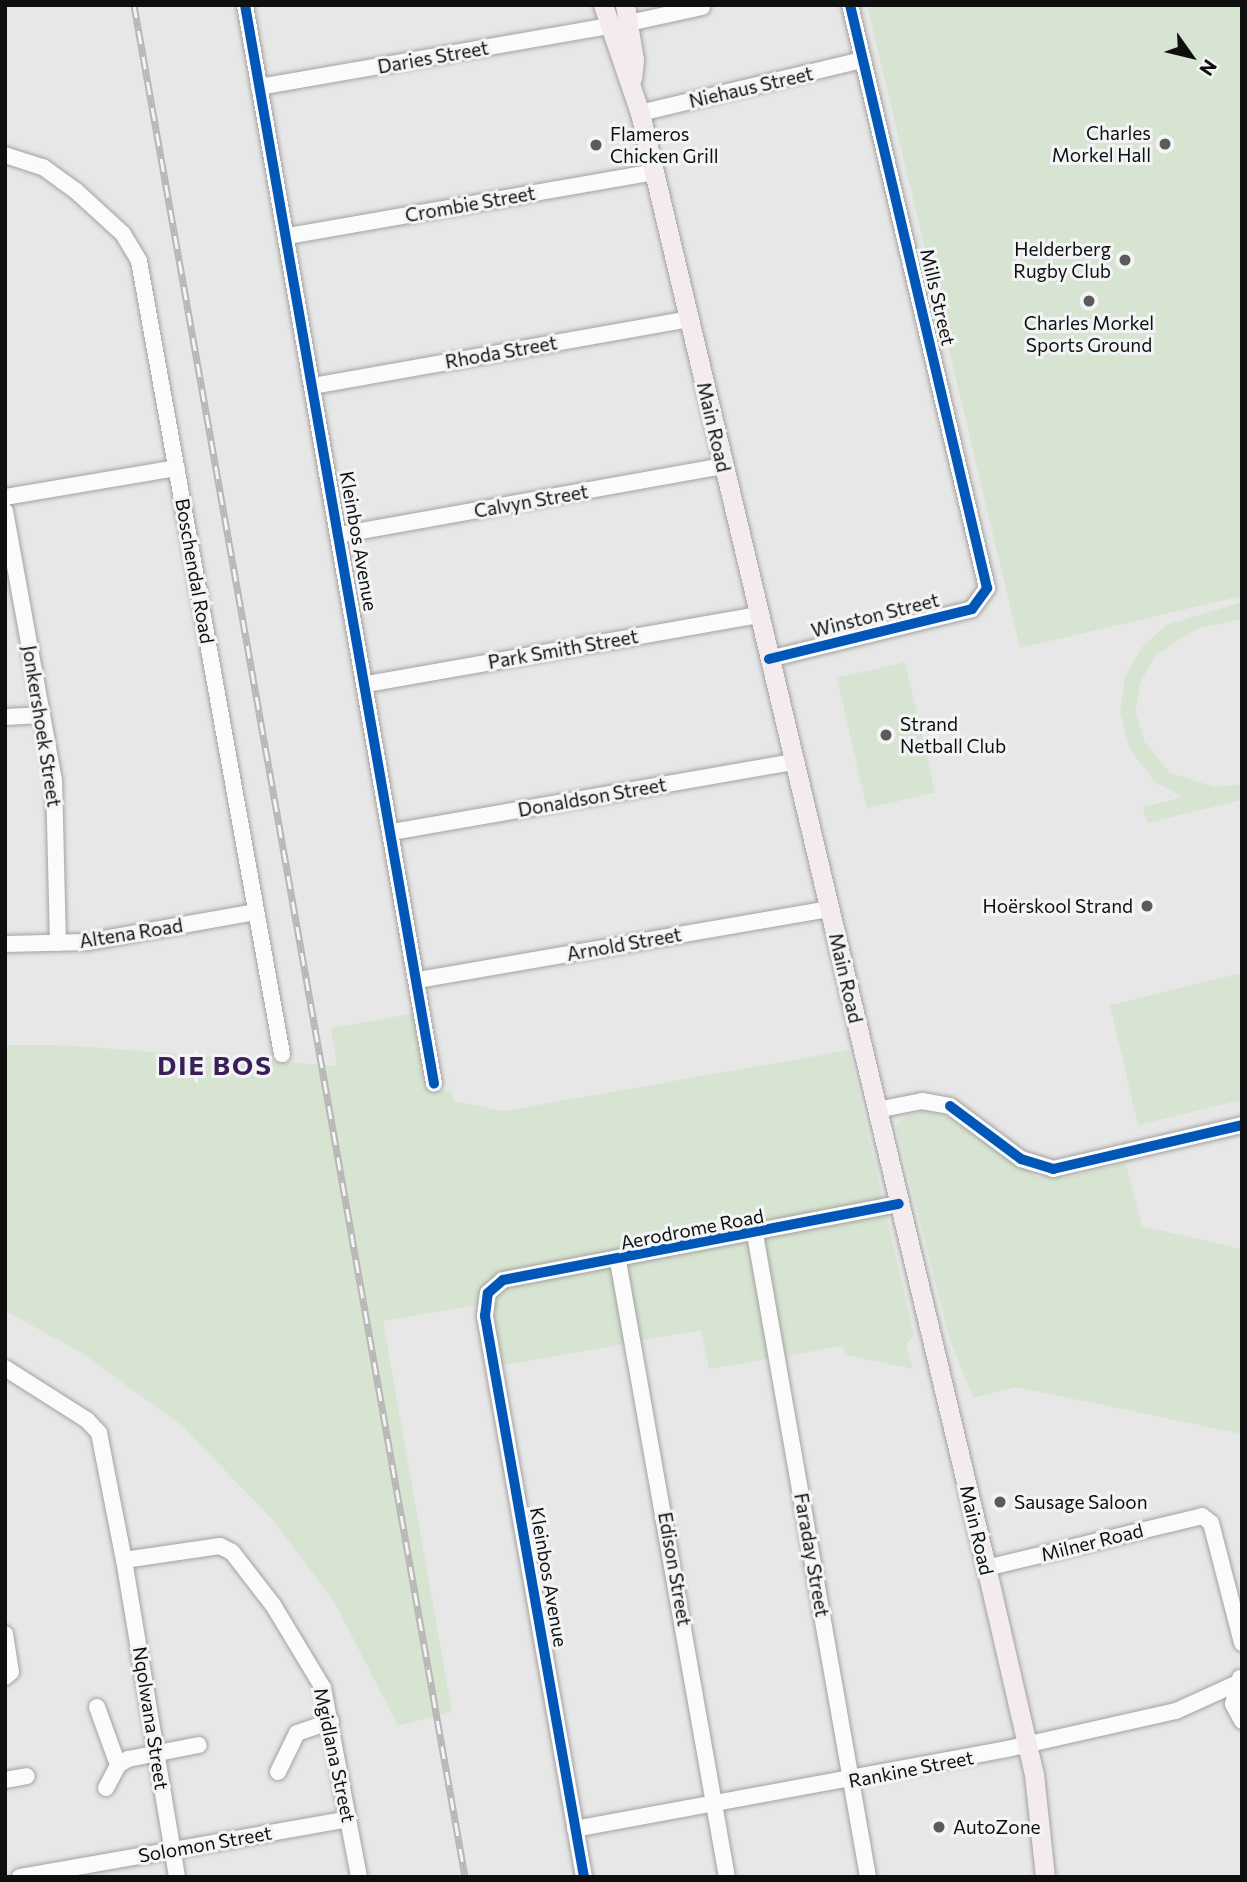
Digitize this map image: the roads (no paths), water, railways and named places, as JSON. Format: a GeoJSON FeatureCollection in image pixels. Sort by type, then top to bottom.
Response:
{"type":"FeatureCollection","features":[{"type":"Feature","properties":{"kind":"main road","name":"Main Road"},"geometry":{"type":"LineString","coordinates":[[603,5],[640,113],[986,1568],[1026,1744],[1045,1877]]}},
{"type":"Feature","properties":{"kind":"main road","name":"Main Road"},"geometry":{"type":"LineString","coordinates":[[627,14],[634,60],[631,83]]}},
{"type":"Feature","properties":{"kind":"street","name":"Kleinbos Avenue"},"geometry":{"type":"LineString","coordinates":[[245,5],[367,684],[434,1084]]}},
{"type":"Feature","properties":{"kind":"street","name":"Mills Street"},"geometry":{"type":"LineString","coordinates":[[850,5],[987,579],[984,597]]}},
{"type":"Feature","properties":{"kind":"street"},"geometry":{"type":"LineString","coordinates":[[627,14],[702,7]]}},
{"type":"Feature","properties":{"kind":"street","name":"Daries Street"},"geometry":{"type":"LineString","coordinates":[[259,88],[608,26]]}},
{"type":"Feature","properties":{"kind":"street","name":"Niehaus Street"},"geometry":{"type":"LineString","coordinates":[[640,113],[863,60]]}},
{"type":"Feature","properties":{"kind":"street","name":"Boschendal Road"},"geometry":{"type":"LineString","coordinates":[[5,155],[43,167],[75,190],[132,246],[145,279],[282,1054]]}},
{"type":"Feature","properties":{"kind":"street","name":"Crombie Street"},"geometry":{"type":"LineString","coordinates":[[288,236],[653,172]]}},
{"type":"Feature","properties":{"kind":"street","name":"Rhoda Street"},"geometry":{"type":"LineString","coordinates":[[313,386],[688,319]]}},
{"type":"Feature","properties":{"kind":"street","name":"Calvyn Street"},"geometry":{"type":"LineString","coordinates":[[340,535],[723,466]]}},
{"type":"Feature","properties":{"kind":"street"},"geometry":{"type":"LineString","coordinates":[[5,497],[177,468]]}},
{"type":"Feature","properties":{"kind":"street","name":"Jonkershoek Street"},"geometry":{"type":"LineString","coordinates":[[5,511],[56,806],[58,943]]}},
{"type":"Feature","properties":{"kind":"street","name":"Winston Street"},"geometry":{"type":"LineString","coordinates":[[769,659],[972,609],[984,597]]}},
{"type":"Feature","properties":{"kind":"street","name":"Park Smith Street"},"geometry":{"type":"LineString","coordinates":[[367,684],[759,615]]}},
{"type":"Feature","properties":{"kind":"street"},"geometry":{"type":"LineString","coordinates":[[5,718],[41,715]]}},
{"type":"Feature","properties":{"kind":"street","name":"Donaldson Street"},"geometry":{"type":"LineString","coordinates":[[392,832],[793,762]]}},
{"type":"Feature","properties":{"kind":"street","name":"Arnold Street"},"geometry":{"type":"LineString","coordinates":[[418,980],[829,909]]}},
{"type":"Feature","properties":{"kind":"street","name":"Altena Road"},"geometry":{"type":"LineString","coordinates":[[5,944],[58,943],[256,912]]}},
{"type":"Feature","properties":{"kind":"street"},"geometry":{"type":"LineString","coordinates":[[877,1110],[922,1101],[950,1106],[1021,1158],[1053,1169],[1242,1125]]}},
{"type":"Feature","properties":{"kind":"street","name":"Aerodrome Road"},"geometry":{"type":"LineString","coordinates":[[493,1287],[503,1280],[618,1261],[899,1204]]}},
{"type":"Feature","properties":{"kind":"street","name":"Faraday Street"},"geometry":{"type":"LineString","coordinates":[[755,1234],[868,1877]]}},
{"type":"Feature","properties":{"kind":"street","name":"Edison Street"},"geometry":{"type":"LineString","coordinates":[[618,1261],[727,1877]]}},
{"type":"Feature","properties":{"kind":"street","name":"Kleinbos Avenue"},"geometry":{"type":"LineString","coordinates":[[493,1287],[484,1303],[485,1316],[584,1877]]}},
{"type":"Feature","properties":{"kind":"street"},"geometry":{"type":"LineString","coordinates":[[5,1368],[87,1420],[99,1433],[124,1560]]}},
{"type":"Feature","properties":{"kind":"street","name":"Milner Road"},"geometry":{"type":"LineString","coordinates":[[986,1568],[1198,1516],[1211,1523],[1242,1643]]}},
{"type":"Feature","properties":{"kind":"street","name":"Mgidlana Street"},"geometry":{"type":"LineString","coordinates":[[124,1560],[212,1545],[232,1552],[311,1664],[331,1721],[359,1877]]}},
{"type":"Feature","properties":{"kind":"street","name":"Nqolwana Street"},"geometry":{"type":"LineString","coordinates":[[124,1560],[177,1877]]}},
{"type":"Feature","properties":{"kind":"street"},"geometry":{"type":"LineString","coordinates":[[5,1634],[11,1672],[5,1677]]}},
{"type":"Feature","properties":{"kind":"street"},"geometry":{"type":"LineString","coordinates":[[1241,1678],[1233,1704],[1242,1721]]}},
{"type":"Feature","properties":{"kind":"street","name":"Rankine Street"},"geometry":{"type":"LineString","coordinates":[[576,1829],[851,1781],[1176,1711],[1241,1678]]}},
{"type":"Feature","properties":{"kind":"street"},"geometry":{"type":"LineString","coordinates":[[97,1707],[118,1765]]}},
{"type":"Feature","properties":{"kind":"street"},"geometry":{"type":"LineString","coordinates":[[278,1772],[297,1733],[331,1721]]}},
{"type":"Feature","properties":{"kind":"street"},"geometry":{"type":"LineString","coordinates":[[106,1788],[118,1765],[128,1759],[199,1745]]}},
{"type":"Feature","properties":{"kind":"street"},"geometry":{"type":"LineString","coordinates":[[5,1780],[27,1776]]}},
{"type":"Feature","properties":{"kind":"street","name":"Solomon Street"},"geometry":{"type":"LineString","coordinates":[[20,1877],[348,1819]]}},
{"type":"Feature","properties":{"kind":"railway"},"geometry":{"type":"LineString","coordinates":[[134,5],[465,1877]]}},
{"type":"Feature","properties":{"kind":"place","name":"Charles Morkel Hall"},"geometry":{"type":"Point","coordinates":[1165,144]}},
{"type":"Feature","properties":{"kind":"place","name":"Flameros Chicken Grill"},"geometry":{"type":"Point","coordinates":[596,145]}},
{"type":"Feature","properties":{"kind":"place","name":"Helderberg Rugby Club"},"geometry":{"type":"Point","coordinates":[1125,260]}},
{"type":"Feature","properties":{"kind":"place","name":"Charles Morkel Sports Ground"},"geometry":{"type":"Point","coordinates":[1089,301]}},
{"type":"Feature","properties":{"kind":"place","name":"Strand Netball Club"},"geometry":{"type":"Point","coordinates":[886,735]}},
{"type":"Feature","properties":{"kind":"place","name":"Hoërskool Strand"},"geometry":{"type":"Point","coordinates":[1147,906]}},
{"type":"Feature","properties":{"kind":"place","name":"Sausage Saloon"},"geometry":{"type":"Point","coordinates":[1000,1502]}},
{"type":"Feature","properties":{"kind":"place","name":"AutoZone"},"geometry":{"type":"Point","coordinates":[939,1827]}},
{"type":"Feature","properties":{"kind":"district","name":"DIE BOS"},"geometry":{"type":"Point","coordinates":[215,1065]}}]}
